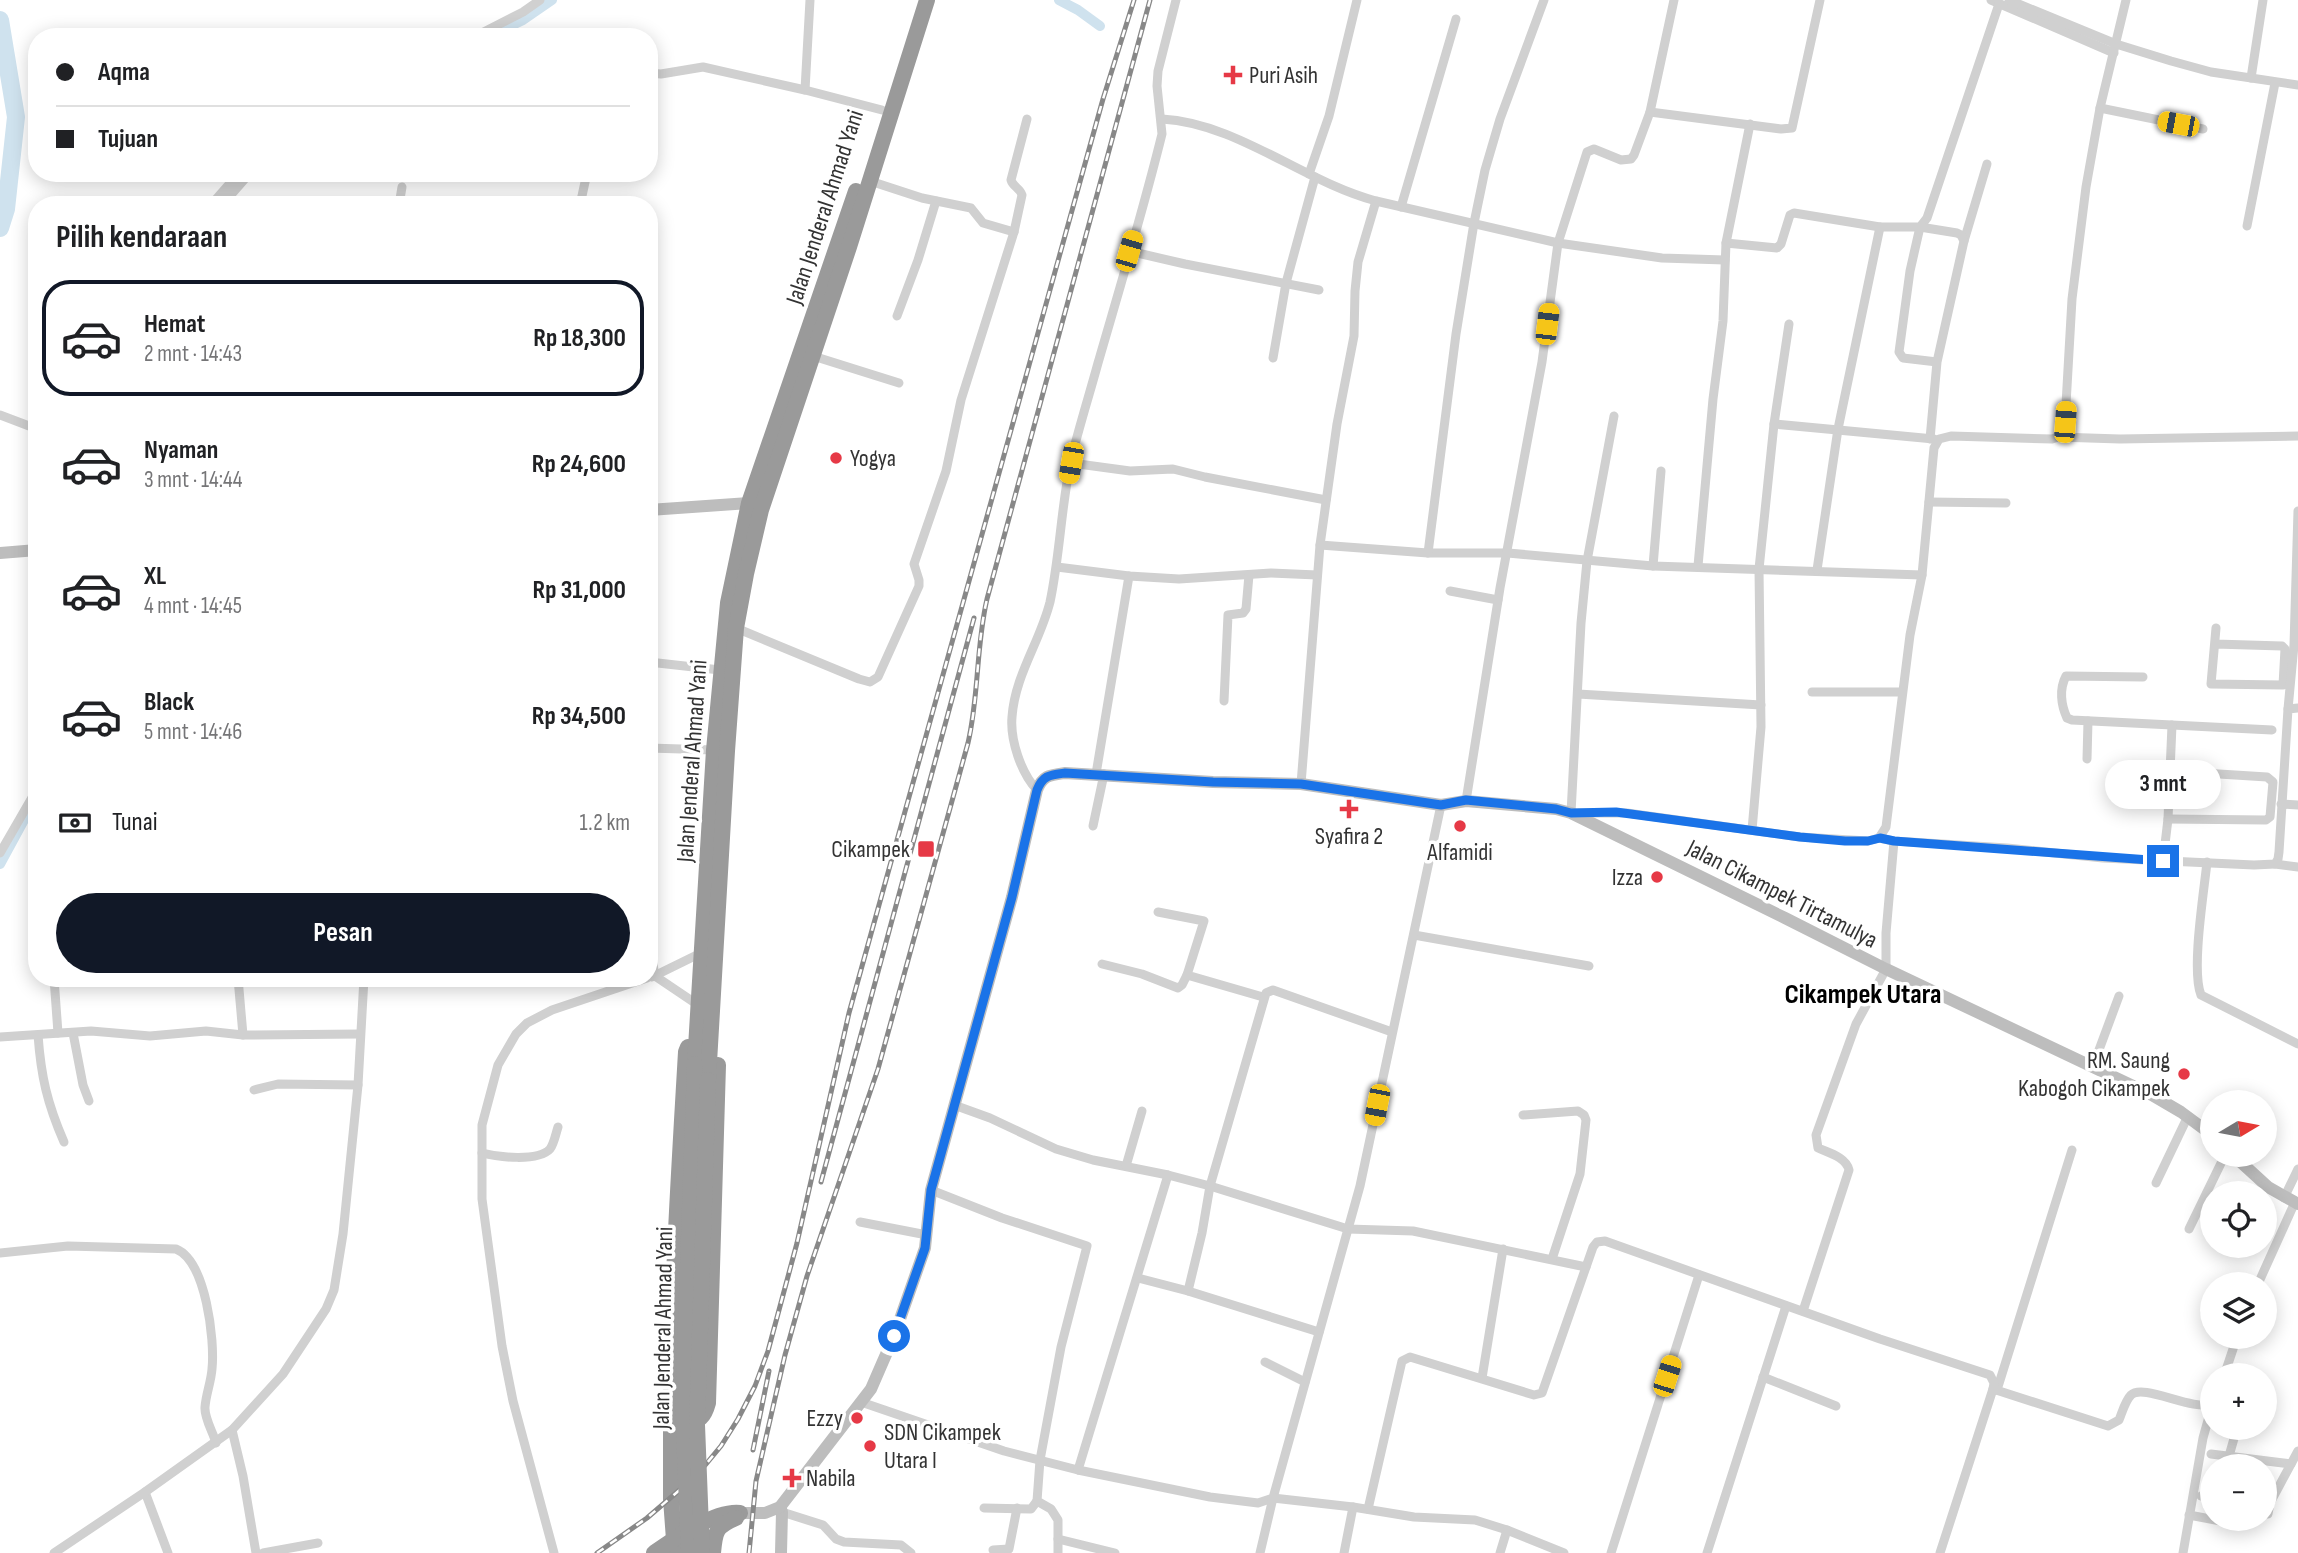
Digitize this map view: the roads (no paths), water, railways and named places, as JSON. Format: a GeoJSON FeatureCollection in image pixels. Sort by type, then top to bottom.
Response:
{"type":"FeatureCollection","features":[{"type":"Feature","properties":{"kind":"highway","name":"Jalan Jenderal Ahmad Yani"},"geometry":{"type":"LineString","coordinates":[[689,1553],[683,1407],[696,1027],[720,670],[728,603],[755,506],[916,0]]}},
{"type":"Feature","properties":{"kind":"highway","name":"Jalan Jenderal Ahmad Yani"},"geometry":{"type":"LineString","coordinates":[[702,1553],[697,1425],[708,1080],[726,751],[737,628],[755,506],[813,356],[927,0]]}},
{"type":"Feature","properties":{"kind":"highway"},"geometry":{"type":"LineString","coordinates":[[671,1415],[686,1423],[699,1421],[705,1416],[708,1403],[718,1046],[714,993]]}},
{"type":"Feature","properties":{"kind":"highway"},"geometry":{"type":"LineString","coordinates":[[674,1546],[671,1415],[676,1226],[686,1052],[696,1027]]}},
{"type":"Feature","properties":{"kind":"highway"},"geometry":{"type":"LineString","coordinates":[[654,1553],[674,1546],[722,1514],[740,1513]]}},
{"type":"Feature","properties":{"kind":"highway"},"geometry":{"type":"LineString","coordinates":[[712,1553],[715,1533],[724,1522],[736,1518],[740,1513]]}},
{"type":"Feature","properties":{"kind":"highway"},"geometry":{"type":"LineString","coordinates":[[705,1523],[712,1553]]}},
{"type":"Feature","properties":{"kind":"street"},"geometry":{"type":"LineString","coordinates":[[492,28],[540,0]]}},
{"type":"Feature","properties":{"kind":"street"},"geometry":{"type":"LineString","coordinates":[[805,90],[810,0]]}},
{"type":"Feature","properties":{"kind":"street"},"geometry":{"type":"LineString","coordinates":[[781,1553],[781,1509],[871,1389],[894,1336],[925,1248],[931,1190],[1012,897],[1037,790],[1020,766],[1012,720],[1022,672],[1040,634],[1049,604],[1057,567],[1071,463],[1162,134],[1158,71],[1176,0]]}},
{"type":"Feature","properties":{"kind":"street"},"geometry":{"type":"LineString","coordinates":[[1273,358],[1286,284],[1357,0]]}},
{"type":"Feature","properties":{"kind":"street"},"geometry":{"type":"LineString","coordinates":[[1429,553],[1456,334],[1485,170],[1500,120],[1544,0]]}},
{"type":"Feature","properties":{"kind":"street"},"geometry":{"type":"LineString","coordinates":[[1466,800],[1498,600],[1542,362],[1558,243],[1587,152],[1594,149],[1621,160],[1631,159],[1634,155],[1650,112],[1674,0]]}},
{"type":"Feature","properties":{"kind":"street"},"geometry":{"type":"LineString","coordinates":[[1650,112],[1781,129],[1792,128],[1820,0]]}},
{"type":"Feature","properties":{"kind":"street"},"geometry":{"type":"LineString","coordinates":[[2058,437],[2065,422],[2075,263],[2100,108],[2126,0]]}},
{"type":"Feature","properties":{"kind":"street"},"geometry":{"type":"LineString","coordinates":[[2251,78],[2263,0]]}},
{"type":"Feature","properties":{"kind":"street"},"geometry":{"type":"LineString","coordinates":[[1937,362],[1903,358],[1899,352],[1910,271],[1920,227],[1927,218],[2000,1],[2115,49],[2189,66],[2298,85]]}},
{"type":"Feature","properties":{"kind":"street"},"geometry":{"type":"LineString","coordinates":[[1402,207],[1455,19]]}},
{"type":"Feature","properties":{"kind":"street"},"geometry":{"type":"LineString","coordinates":[[658,74],[703,67],[881,110]]}},
{"type":"Feature","properties":{"kind":"street"},"geometry":{"type":"LineString","coordinates":[[2247,226],[2275,82]]}},
{"type":"Feature","properties":{"kind":"street"},"geometry":{"type":"LineString","coordinates":[[2100,108],[2203,128]]}},
{"type":"Feature","properties":{"kind":"street"},"geometry":{"type":"LineString","coordinates":[[737,628],[859,679],[870,682],[878,677],[919,586],[914,564],[946,471],[961,400],[1014,232],[1022,195],[1021,191],[1012,185],[1011,180],[1027,119]]}},
{"type":"Feature","properties":{"kind":"street"},"geometry":{"type":"LineString","coordinates":[[1162,119],[1186,122],[1224,135],[1260,149],[1348,193],[1376,201],[1558,243],[1662,258],[1725,260]]}},
{"type":"Feature","properties":{"kind":"street"},"geometry":{"type":"LineString","coordinates":[[1698,566],[1723,321],[1726,243],[1750,124]]}},
{"type":"Feature","properties":{"kind":"street"},"geometry":{"type":"LineString","coordinates":[[1880,838],[1886,827],[1910,635],[1922,575],[1934,448],[1937,362],[1964,241],[1987,164]]}},
{"type":"Feature","properties":{"kind":"street"},"geometry":{"type":"LineString","coordinates":[[870,181],[936,201],[971,208],[983,223],[1014,232]]}},
{"type":"Feature","properties":{"kind":"street"},"geometry":{"type":"LineString","coordinates":[[219,196],[231,182]]}},
{"type":"Feature","properties":{"kind":"street"},"geometry":{"type":"LineString","coordinates":[[230,196],[242,182]]}},
{"type":"Feature","properties":{"kind":"street"},"geometry":{"type":"LineString","coordinates":[[400,196],[402,187]]}},
{"type":"Feature","properties":{"kind":"street"},"geometry":{"type":"LineString","coordinates":[[897,316],[936,201]]}},
{"type":"Feature","properties":{"kind":"street"},"geometry":{"type":"LineString","coordinates":[[1301,784],[1320,545],[1354,336],[1358,262],[1376,201]]}},
{"type":"Feature","properties":{"kind":"street"},"geometry":{"type":"LineString","coordinates":[[1726,243],[1777,248],[1781,244],[1790,215],[1794,213],[1880,227],[1920,227],[1957,233],[1964,241]]}},
{"type":"Feature","properties":{"kind":"street"},"geometry":{"type":"LineString","coordinates":[[1817,570],[1838,429],[1880,227]]}},
{"type":"Feature","properties":{"kind":"street"},"geometry":{"type":"LineString","coordinates":[[1129,251],[1319,290]]}},
{"type":"Feature","properties":{"kind":"street"},"geometry":{"type":"LineString","coordinates":[[1752,830],[1761,727],[1759,569],[1774,424],[1789,324]]}},
{"type":"Feature","properties":{"kind":"street"},"geometry":{"type":"LineString","coordinates":[[813,356],[899,383]]}},
{"type":"Feature","properties":{"kind":"street"},"geometry":{"type":"LineString","coordinates":[[0,415],[28,426]]}},
{"type":"Feature","properties":{"kind":"street"},"geometry":{"type":"LineString","coordinates":[[1614,416],[1587,561],[1571,813],[1627,813],[1845,841],[1880,838],[2163,861],[2298,867]]}},
{"type":"Feature","properties":{"kind":"street"},"geometry":{"type":"LineString","coordinates":[[1774,424],[1934,439],[1951,436],[2046,440],[2058,437],[2120,439],[2298,436]]}},
{"type":"Feature","properties":{"kind":"street"},"geometry":{"type":"LineString","coordinates":[[1071,463],[1130,471],[1173,469],[1326,500]]}},
{"type":"Feature","properties":{"kind":"street"},"geometry":{"type":"LineString","coordinates":[[1653,566],[1661,471]]}},
{"type":"Feature","properties":{"kind":"street"},"geometry":{"type":"LineString","coordinates":[[1929,502],[2006,503]]}},
{"type":"Feature","properties":{"kind":"street"},"geometry":{"type":"LineString","coordinates":[[658,510],[755,506]]}},
{"type":"Feature","properties":{"kind":"street"},"geometry":{"type":"LineString","coordinates":[[2289,696],[2294,645],[2298,511]]}},
{"type":"Feature","properties":{"kind":"street"},"geometry":{"type":"LineString","coordinates":[[1320,545],[1429,553],[1508,553],[1653,566],[1922,575]]}},
{"type":"Feature","properties":{"kind":"street"},"geometry":{"type":"LineString","coordinates":[[0,553],[28,551]]}},
{"type":"Feature","properties":{"kind":"street"},"geometry":{"type":"LineString","coordinates":[[1057,567],[1179,579],[1270,573],[1317,575]]}},
{"type":"Feature","properties":{"kind":"street"},"geometry":{"type":"LineString","coordinates":[[1224,701],[1225,632],[1228,615],[1246,609],[1249,575]]}},
{"type":"Feature","properties":{"kind":"street"},"geometry":{"type":"LineString","coordinates":[[1093,826],[1129,576]]}},
{"type":"Feature","properties":{"kind":"street"},"geometry":{"type":"LineString","coordinates":[[1450,591],[1498,600]]}},
{"type":"Feature","properties":{"kind":"street"},"geometry":{"type":"LineString","coordinates":[[2216,628],[2211,684],[2283,685]]}},
{"type":"Feature","properties":{"kind":"street"},"geometry":{"type":"LineString","coordinates":[[2215,644],[2282,646],[2285,649],[2283,685],[2293,708],[2281,804],[2279,852],[2275,864]]}},
{"type":"Feature","properties":{"kind":"street"},"geometry":{"type":"LineString","coordinates":[[658,663],[720,670]]}},
{"type":"Feature","properties":{"kind":"street"},"geometry":{"type":"LineString","coordinates":[[2143,677],[2066,676],[2063,681],[2062,706],[2067,718],[2088,722],[2272,730]]}},
{"type":"Feature","properties":{"kind":"street"},"geometry":{"type":"LineString","coordinates":[[1812,692],[1902,692]]}},
{"type":"Feature","properties":{"kind":"street"},"geometry":{"type":"LineString","coordinates":[[1578,694],[1761,705]]}},
{"type":"Feature","properties":{"kind":"street"},"geometry":{"type":"LineString","coordinates":[[2087,760],[2088,722]]}},
{"type":"Feature","properties":{"kind":"street"},"geometry":{"type":"LineString","coordinates":[[2163,861],[2168,819],[2172,725]]}},
{"type":"Feature","properties":{"kind":"street"},"geometry":{"type":"LineString","coordinates":[[658,748],[714,750]]}},
{"type":"Feature","properties":{"kind":"street"},"geometry":{"type":"LineString","coordinates":[[2168,819],[2266,820],[2270,817],[2273,782],[2267,777],[2171,771]]}},
{"type":"Feature","properties":{"kind":"street","name":"Jalan Cikampek Tirtamulya"},"geometry":{"type":"LineString","coordinates":[[1037,790],[1042,779],[1048,775],[1100,774],[1213,782],[1301,784],[1441,805],[1466,800],[1556,809],[1571,813],[1886,970],[2152,1095],[2200,1126]]}},
{"type":"Feature","properties":{"kind":"street"},"geometry":{"type":"LineString","coordinates":[[2281,804],[2298,805]]}},
{"type":"Feature","properties":{"kind":"street"},"geometry":{"type":"LineString","coordinates":[[0,853],[28,805]]}},
{"type":"Feature","properties":{"kind":"street"},"geometry":{"type":"LineString","coordinates":[[1259,1553],[1360,1186],[1441,805]]}},
{"type":"Feature","properties":{"kind":"street"},"geometry":{"type":"LineString","coordinates":[[1803,1311],[1849,1170],[1844,1161],[1818,1148],[1816,1135],[1856,1024],[1886,970],[1886,933],[1894,841]]}},
{"type":"Feature","properties":{"kind":"street"},"geometry":{"type":"LineString","coordinates":[[2207,862],[2200,920],[2197,982],[2201,995],[2298,1044]]}},
{"type":"Feature","properties":{"kind":"street"},"geometry":{"type":"LineString","coordinates":[[1102,964],[1142,974],[1178,988],[1182,985],[1204,921],[1158,912]]}},
{"type":"Feature","properties":{"kind":"street"},"geometry":{"type":"LineString","coordinates":[[1414,935],[1589,966]]}},
{"type":"Feature","properties":{"kind":"street"},"geometry":{"type":"LineString","coordinates":[[658,973],[701,953]]}},
{"type":"Feature","properties":{"kind":"street"},"geometry":{"type":"LineString","coordinates":[[1187,975],[1263,997]]}},
{"type":"Feature","properties":{"kind":"street"},"geometry":{"type":"LineString","coordinates":[[658,982],[698,1005]]}},
{"type":"Feature","properties":{"kind":"street"},"geometry":{"type":"LineString","coordinates":[[55,987],[58,1033]]}},
{"type":"Feature","properties":{"kind":"street"},"geometry":{"type":"LineString","coordinates":[[239,987],[243,1035]]}},
{"type":"Feature","properties":{"kind":"street"},"geometry":{"type":"LineString","coordinates":[[54,1553],[70,1548],[232,1430],[283,1374],[327,1309],[334,1290],[344,1234],[358,1085],[363,987]]}},
{"type":"Feature","properties":{"kind":"street"},"geometry":{"type":"LineString","coordinates":[[554,1553],[506,1369],[482,1199],[482,1125],[498,1065],[516,1034],[527,1023],[552,1010],[620,987]]}},
{"type":"Feature","properties":{"kind":"street"},"geometry":{"type":"LineString","coordinates":[[1188,1291],[1210,1186],[1266,993],[1273,990],[1392,1032]]}},
{"type":"Feature","properties":{"kind":"street"},"geometry":{"type":"LineString","coordinates":[[2093,1066],[2119,996]]}},
{"type":"Feature","properties":{"kind":"street"},"geometry":{"type":"LineString","coordinates":[[0,1037],[91,1031],[150,1036],[206,1031],[243,1035],[360,1034]]}},
{"type":"Feature","properties":{"kind":"street"},"geometry":{"type":"LineString","coordinates":[[73,1033],[83,1085],[89,1101]]}},
{"type":"Feature","properties":{"kind":"street"},"geometry":{"type":"LineString","coordinates":[[38,1035],[43,1084],[64,1142]]}},
{"type":"Feature","properties":{"kind":"street"},"geometry":{"type":"LineString","coordinates":[[254,1090],[271,1085],[358,1085]]}},
{"type":"Feature","properties":{"kind":"street"},"geometry":{"type":"LineString","coordinates":[[954,1105],[990,1118],[1056,1149],[1210,1186],[1348,1228],[1413,1231],[1586,1267]]}},
{"type":"Feature","properties":{"kind":"street"},"geometry":{"type":"LineString","coordinates":[[1126,1166],[1142,1111]]}},
{"type":"Feature","properties":{"kind":"street"},"geometry":{"type":"LineString","coordinates":[[1523,1115],[1578,1111],[1586,1120],[1580,1174],[1552,1259]]}},
{"type":"Feature","properties":{"kind":"street"},"geometry":{"type":"LineString","coordinates":[[2156,1183],[2188,1116]]}},
{"type":"Feature","properties":{"kind":"street"},"geometry":{"type":"LineString","coordinates":[[482,1153],[508,1157],[546,1151],[552,1147],[558,1127]]}},
{"type":"Feature","properties":{"kind":"street"},"geometry":{"type":"LineString","coordinates":[[1940,1553],[2072,1150]]}},
{"type":"Feature","properties":{"kind":"street"},"geometry":{"type":"LineString","coordinates":[[2189,1229],[2219,1167]]}},
{"type":"Feature","properties":{"kind":"street"},"geometry":{"type":"LineString","coordinates":[[2246,1167],[2268,1187],[2292,1201]]}},
{"type":"Feature","properties":{"kind":"street"},"geometry":{"type":"LineString","coordinates":[[2263,1272],[2292,1201],[2298,1169]]}},
{"type":"Feature","properties":{"kind":"street"},"geometry":{"type":"LineString","coordinates":[[1078,1470],[1168,1175]]}},
{"type":"Feature","properties":{"kind":"street"},"geometry":{"type":"LineString","coordinates":[[931,1190],[1002,1218],[1087,1246],[1061,1347],[1040,1460],[1037,1501],[1031,1509],[984,1508]]}},
{"type":"Feature","properties":{"kind":"street"},"geometry":{"type":"LineString","coordinates":[[860,1222],[927,1235]]}},
{"type":"Feature","properties":{"kind":"street"},"geometry":{"type":"LineString","coordinates":[[1368,1509],[1402,1361],[1410,1357],[1534,1395],[1542,1393],[1595,1244],[1605,1241],[1990,1376],[1995,1389]]}},
{"type":"Feature","properties":{"kind":"street"},"geometry":{"type":"LineString","coordinates":[[0,1253],[68,1246],[131,1246],[176,1249],[183,1252],[203,1287],[210,1326],[212,1369],[205,1411],[216,1443]]}},
{"type":"Feature","properties":{"kind":"street"},"geometry":{"type":"LineString","coordinates":[[1482,1378],[1503,1249]]}},
{"type":"Feature","properties":{"kind":"street"},"geometry":{"type":"LineString","coordinates":[[1611,1553],[1699,1275]]}},
{"type":"Feature","properties":{"kind":"street"},"geometry":{"type":"LineString","coordinates":[[1138,1278],[1319,1332]]}},
{"type":"Feature","properties":{"kind":"street"},"geometry":{"type":"LineString","coordinates":[[1707,1553],[1786,1306]]}},
{"type":"Feature","properties":{"kind":"street"},"geometry":{"type":"LineString","coordinates":[[1265,1362],[1305,1382]]}},
{"type":"Feature","properties":{"kind":"street"},"geometry":{"type":"LineString","coordinates":[[1763,1377],[1836,1406]]}},
{"type":"Feature","properties":{"kind":"street"},"geometry":{"type":"LineString","coordinates":[[1995,1389],[2108,1426],[2119,1420],[2129,1397],[2135,1392],[2200,1406]]}},
{"type":"Feature","properties":{"kind":"street"},"geometry":{"type":"LineString","coordinates":[[861,1402],[1004,1451],[1078,1470],[1210,1497],[1258,1503],[1273,1498],[1414,1517],[1475,1520],[1563,1553]]}},
{"type":"Feature","properties":{"kind":"street"},"geometry":{"type":"LineString","coordinates":[[232,1430],[256,1553]]}},
{"type":"Feature","properties":{"kind":"street"},"geometry":{"type":"LineString","coordinates":[[2183,1553],[2203,1440]]}},
{"type":"Feature","properties":{"kind":"street"},"geometry":{"type":"LineString","coordinates":[[2277,1487],[2298,1451]]}},
{"type":"Feature","properties":{"kind":"street"},"geometry":{"type":"LineString","coordinates":[[2277,1462],[2291,1464]]}},
{"type":"Feature","properties":{"kind":"street"},"geometry":{"type":"LineString","coordinates":[[145,1492],[168,1553]]}},
{"type":"Feature","properties":{"kind":"street"},"geometry":{"type":"LineString","coordinates":[[1037,1501],[1056,1514],[1058,1553]]}},
{"type":"Feature","properties":{"kind":"street"},"geometry":{"type":"LineString","coordinates":[[1344,1553],[1353,1507]]}},
{"type":"Feature","properties":{"kind":"street"},"geometry":{"type":"LineString","coordinates":[[993,1550],[1009,1549],[1017,1508]]}},
{"type":"Feature","properties":{"kind":"street"},"geometry":{"type":"LineString","coordinates":[[740,1513],[765,1513],[781,1509],[823,1525],[836,1539],[844,1542],[901,1545],[911,1553]]}},
{"type":"Feature","properties":{"kind":"street"},"geometry":{"type":"LineString","coordinates":[[2189,1515],[2200,1517]]}},
{"type":"Feature","properties":{"kind":"street"},"geometry":{"type":"LineString","coordinates":[[1500,1553],[1507,1530]]}},
{"type":"Feature","properties":{"kind":"street"},"geometry":{"type":"LineString","coordinates":[[1058,1539],[1115,1553]]}},
{"type":"Feature","properties":{"kind":"street"},"geometry":{"type":"LineString","coordinates":[[263,1553],[318,1543]]}},
{"type":"Feature","properties":{"kind":"waterway"},"geometry":{"type":"LineString","coordinates":[[507,28],[552,0]]}},
{"type":"Feature","properties":{"kind":"waterway"},"geometry":{"type":"LineString","coordinates":[[1059,0],[1100,26]]}},
{"type":"Feature","properties":{"kind":"waterway"},"geometry":{"type":"LineString","coordinates":[[0,20],[16,117],[6,209],[0,228]]}},
{"type":"Feature","properties":{"kind":"waterway"},"geometry":{"type":"LineString","coordinates":[[0,864],[25,818]]}},
{"type":"Feature","properties":{"kind":"railway"},"geometry":{"type":"LineString","coordinates":[[597,1553],[647,1518],[697,1475],[721,1446],[738,1419],[755,1386],[768,1351],[797,1243],[849,1013],[1103,99],[1134,0]]}},
{"type":"Feature","properties":{"kind":"railway"},"geometry":{"type":"LineString","coordinates":[[749,1553],[756,1481],[785,1355],[807,1276],[878,1069],[968,743],[987,599],[1150,0]]}},
{"type":"Feature","properties":{"kind":"railway"},"geometry":{"type":"LineString","coordinates":[[821,1182],[974,618]]}},
{"type":"Feature","properties":{"kind":"railway"},"geometry":{"type":"LineString","coordinates":[[753,1450],[769,1371]]}},
{"type":"Feature","properties":{"kind":"place","name":"Puri Asih"},"geometry":{"type":"Point","coordinates":[1233,75]}},
{"type":"Feature","properties":{"kind":"place","name":"Yogya"},"geometry":{"type":"Point","coordinates":[836,458]}},
{"type":"Feature","properties":{"kind":"place","name":"Syafira 2"},"geometry":{"type":"Point","coordinates":[1349,809]}},
{"type":"Feature","properties":{"kind":"place","name":"Alfamidi"},"geometry":{"type":"Point","coordinates":[1460,826]}},
{"type":"Feature","properties":{"kind":"place","name":"Cikampek"},"geometry":{"type":"Point","coordinates":[926,849]}},
{"type":"Feature","properties":{"kind":"place","name":"Izza"},"geometry":{"type":"Point","coordinates":[1657,877]}},
{"type":"Feature","properties":{"kind":"place","name":"RM. Saung Kabogoh Cikampek"},"geometry":{"type":"Point","coordinates":[2184,1074]}},
{"type":"Feature","properties":{"kind":"place","name":"Ezzy"},"geometry":{"type":"Point","coordinates":[857,1418]}},
{"type":"Feature","properties":{"kind":"place","name":"SDN Cikampek Utara I"},"geometry":{"type":"Point","coordinates":[870,1446]}},
{"type":"Feature","properties":{"kind":"place","name":"Nabila"},"geometry":{"type":"Point","coordinates":[792,1478]}},
{"type":"Feature","properties":{"kind":"district","name":"Cikampek Utara"},"geometry":{"type":"Point","coordinates":[1863,994]}}]}
